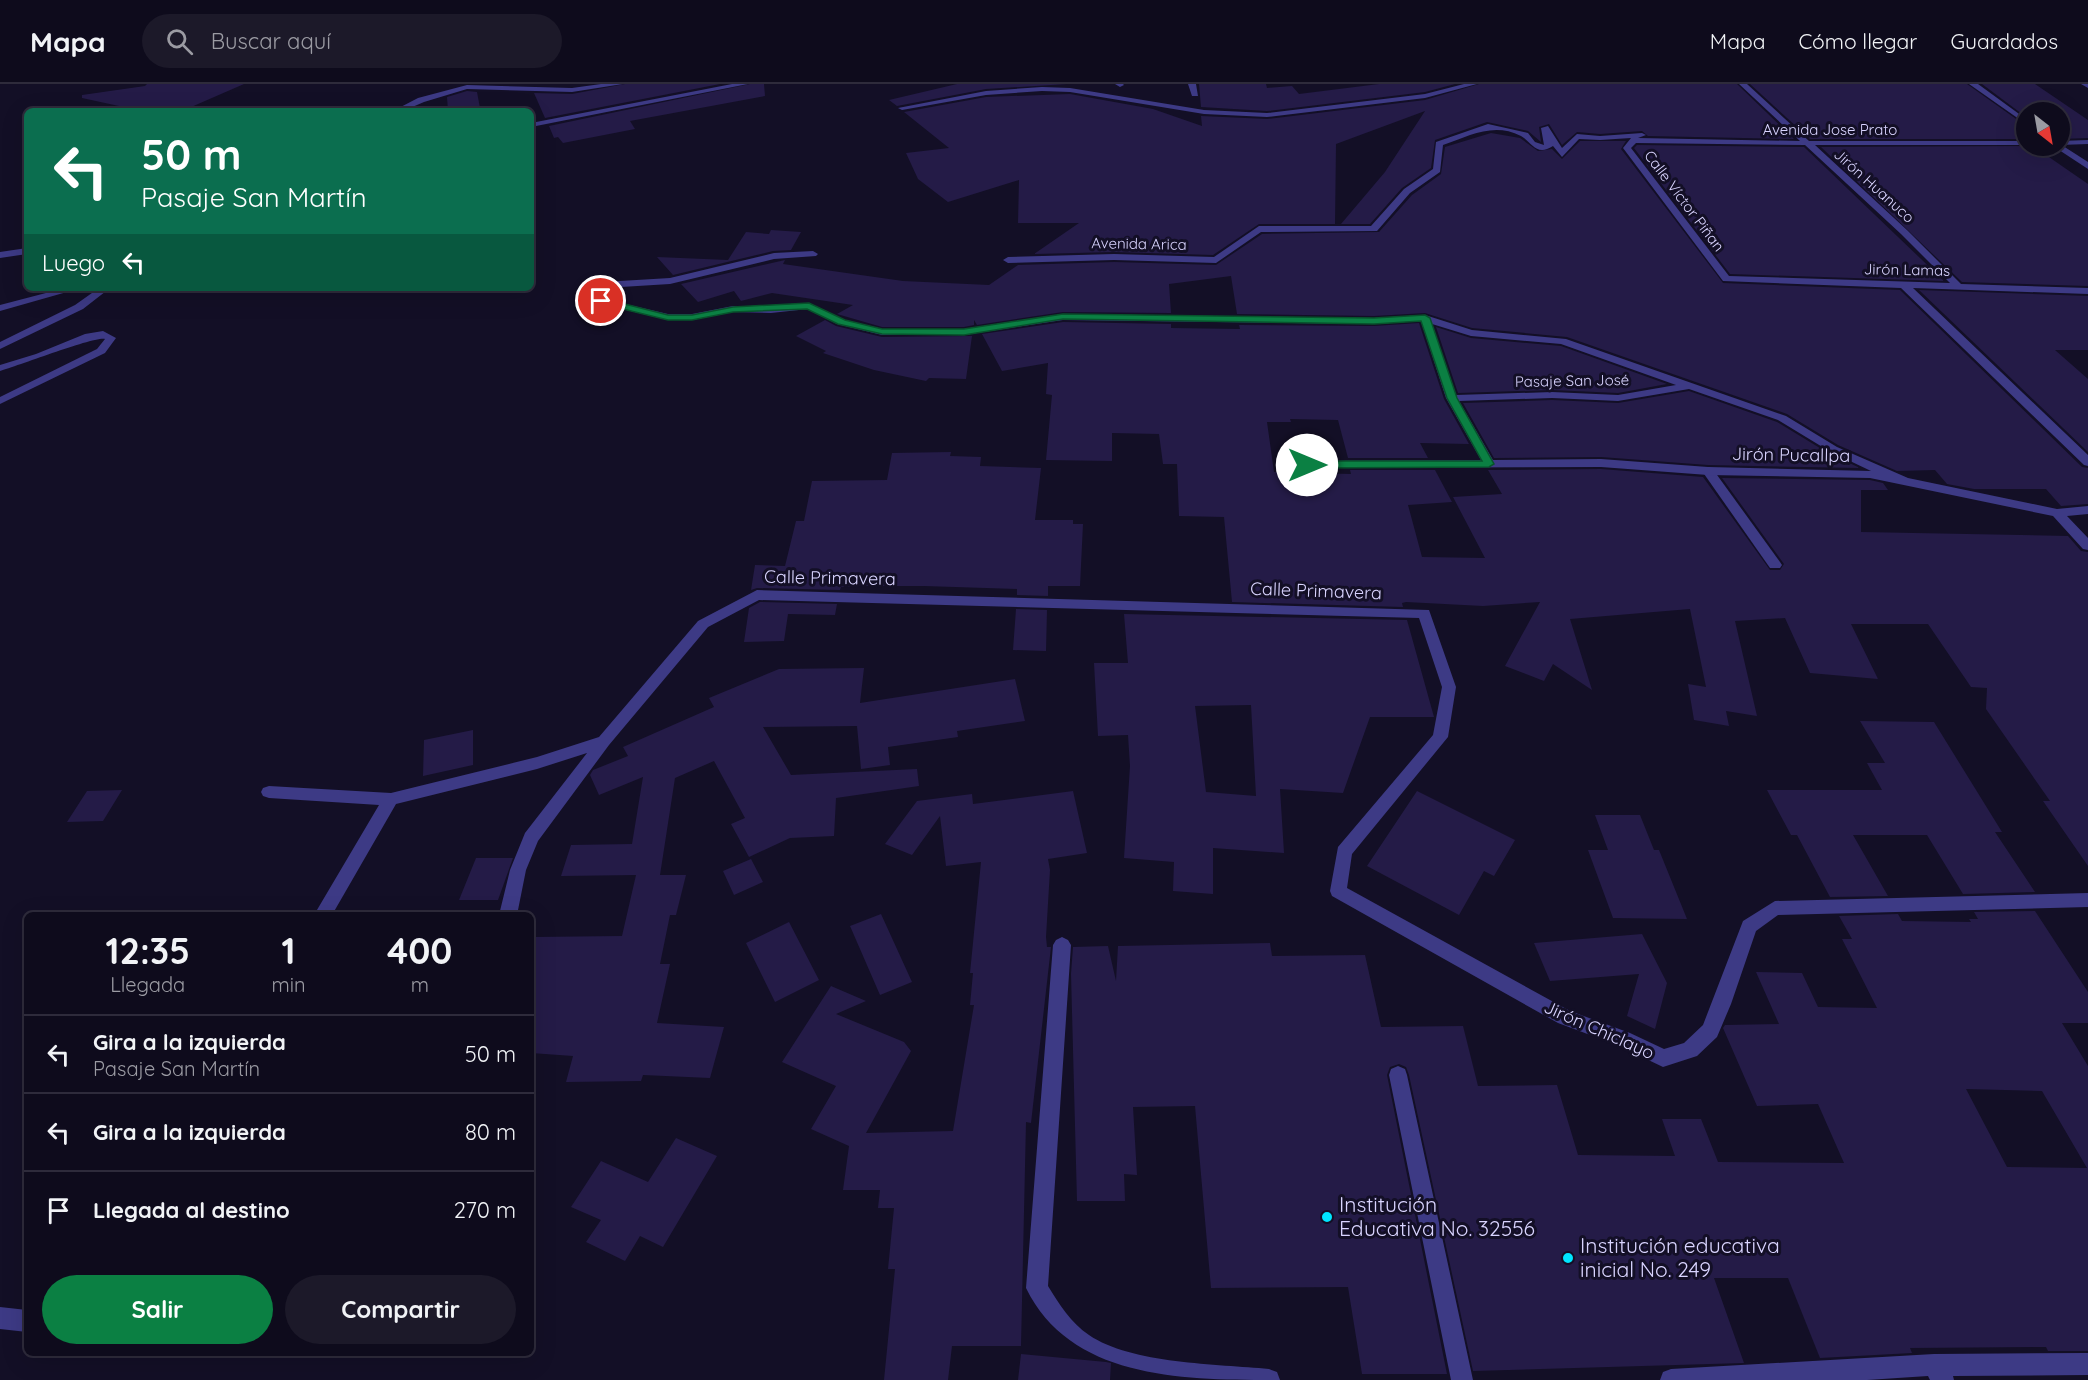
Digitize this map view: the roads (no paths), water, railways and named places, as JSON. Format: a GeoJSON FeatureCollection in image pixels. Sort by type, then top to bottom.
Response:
{"type":"FeatureCollection","features":[{"type":"Feature","properties":{"kind":"street"},"geometry":{"type":"LineString","coordinates":[[404,108],[421,100],[467,87],[562,90],[619,84]]}},
{"type":"Feature","properties":{"kind":"street"},"geometry":{"type":"LineString","coordinates":[[1192,84],[1195,94]]}},
{"type":"Feature","properties":{"kind":"street"},"geometry":{"type":"LineString","coordinates":[[902,108],[986,93],[1042,89],[1070,90],[1204,112],[1267,115],[1425,96],[1473,84]]}},
{"type":"Feature","properties":{"kind":"street","name":"Jirón Huanuco"},"geometry":{"type":"LineString","coordinates":[[1743,84],[1904,232],[1958,286]]}},
{"type":"Feature","properties":{"kind":"street"},"geometry":{"type":"LineString","coordinates":[[1973,84],[2016,115]]}},
{"type":"Feature","properties":{"kind":"street"},"geometry":{"type":"LineString","coordinates":[[534,124],[743,85]]}},
{"type":"Feature","properties":{"kind":"street","name":"Avenida Arica"},"geometry":{"type":"LineString","coordinates":[[1008,260],[1114,257],[1216,260],[1259,229],[1374,229],[1407,191],[1437,170],[1439,144],[1488,126],[1525,135],[1532,144],[1544,148],[1549,146],[1545,128],[1562,154],[1577,136],[1600,138],[1674,133],[1722,143]]}},
{"type":"Feature","properties":{"kind":"street","name":"Avenida Jose Prato"},"geometry":{"type":"LineString","coordinates":[[1634,140],[1722,143],[2016,143]]}},
{"type":"Feature","properties":{"kind":"street","name":"Calle Víctor Piñan"},"geometry":{"type":"LineString","coordinates":[[1634,140],[1627,148],[1725,279]]}},
{"type":"Feature","properties":{"kind":"street"},"geometry":{"type":"LineString","coordinates":[[2070,143],[2088,142]]}},
{"type":"Feature","properties":{"kind":"street"},"geometry":{"type":"LineString","coordinates":[[2070,152],[2088,166]]}},
{"type":"Feature","properties":{"kind":"street"},"geometry":{"type":"LineString","coordinates":[[0,255],[24,251]]}},
{"type":"Feature","properties":{"kind":"street"},"geometry":{"type":"LineString","coordinates":[[813,254],[774,256],[658,283],[603,285],[593,289],[592,295],[601,301],[668,317],[692,317],[733,309],[809,306],[842,322],[882,332],[964,332],[1063,316],[1374,321],[1425,318],[1471,333],[1562,341],[1782,418],[1833,448],[1911,484]]}},
{"type":"Feature","properties":{"kind":"street","name":"Jirón Lamas"},"geometry":{"type":"LineString","coordinates":[[1725,279],[2088,291]]}},
{"type":"Feature","properties":{"kind":"street"},"geometry":{"type":"LineString","coordinates":[[1905,286],[2088,462]]}},
{"type":"Feature","properties":{"kind":"street"},"geometry":{"type":"LineString","coordinates":[[0,308],[44,299],[67,291]]}},
{"type":"Feature","properties":{"kind":"street"},"geometry":{"type":"LineString","coordinates":[[0,346],[79,307],[101,291]]}},
{"type":"Feature","properties":{"kind":"street"},"geometry":{"type":"LineString","coordinates":[[1425,318],[1452,398],[1489,464]]}},
{"type":"Feature","properties":{"kind":"street"},"geometry":{"type":"LineString","coordinates":[[0,369],[89,336],[103,334],[111,338],[101,351],[0,401]]}},
{"type":"Feature","properties":{"kind":"street","name":"Pasaje San José"},"geometry":{"type":"LineString","coordinates":[[1452,398],[1552,395],[1618,398],[1691,386]]}},
{"type":"Feature","properties":{"kind":"street","name":"Jirón Pucallpa"},"geometry":{"type":"LineString","coordinates":[[1284,465],[1601,463],[1708,471],[1870,474],[2057,513],[2088,510]]}},
{"type":"Feature","properties":{"kind":"street"},"geometry":{"type":"LineString","coordinates":[[1708,471],[1775,565]]}},
{"type":"Feature","properties":{"kind":"street"},"geometry":{"type":"LineString","coordinates":[[2057,513],[2088,546]]}},
{"type":"Feature","properties":{"kind":"street","name":"Calle Primavera"},"geometry":{"type":"LineString","coordinates":[[509,912],[518,870],[531,838],[604,741],[703,624],[757,594],[1424,614],[1449,687],[1440,737],[1344,852],[1338,891]]}},
{"type":"Feature","properties":{"kind":"street"},"geometry":{"type":"LineString","coordinates":[[269,792],[391,799],[537,763],[604,741]]}},
{"type":"Feature","properties":{"kind":"street"},"geometry":{"type":"LineString","coordinates":[[325,912],[391,799]]}},
{"type":"Feature","properties":{"kind":"street","name":"Jirón Chiclayo"},"geometry":{"type":"LineString","coordinates":[[1338,891],[1564,1017],[1623,1039],[1663,1058],[1690,1050],[1710,1031],[1722,1004],[1749,926],[1775,908],[2088,900]]}},
{"type":"Feature","properties":{"kind":"street"},"geometry":{"type":"LineString","coordinates":[[1062,945],[1037,1288],[1049,1310],[1065,1330],[1086,1347],[1110,1360],[1136,1367],[1269,1380]]}},
{"type":"Feature","properties":{"kind":"street"},"geometry":{"type":"LineString","coordinates":[[1398,1075],[1462,1380]]}},
{"type":"Feature","properties":{"kind":"street"},"geometry":{"type":"LineString","coordinates":[[0,1318],[24,1321]]}},
{"type":"Feature","properties":{"kind":"street"},"geometry":{"type":"LineString","coordinates":[[1671,1380],[1938,1372],[2088,1364]]}},
{"type":"Feature","properties":{"kind":"place","name":"Institución Educativa No. 32556"},"geometry":{"type":"Point","coordinates":[1327,1217]}},
{"type":"Feature","properties":{"kind":"place","name":"Institución educativa inicial No. 249"},"geometry":{"type":"Point","coordinates":[1568,1258]}}]}
